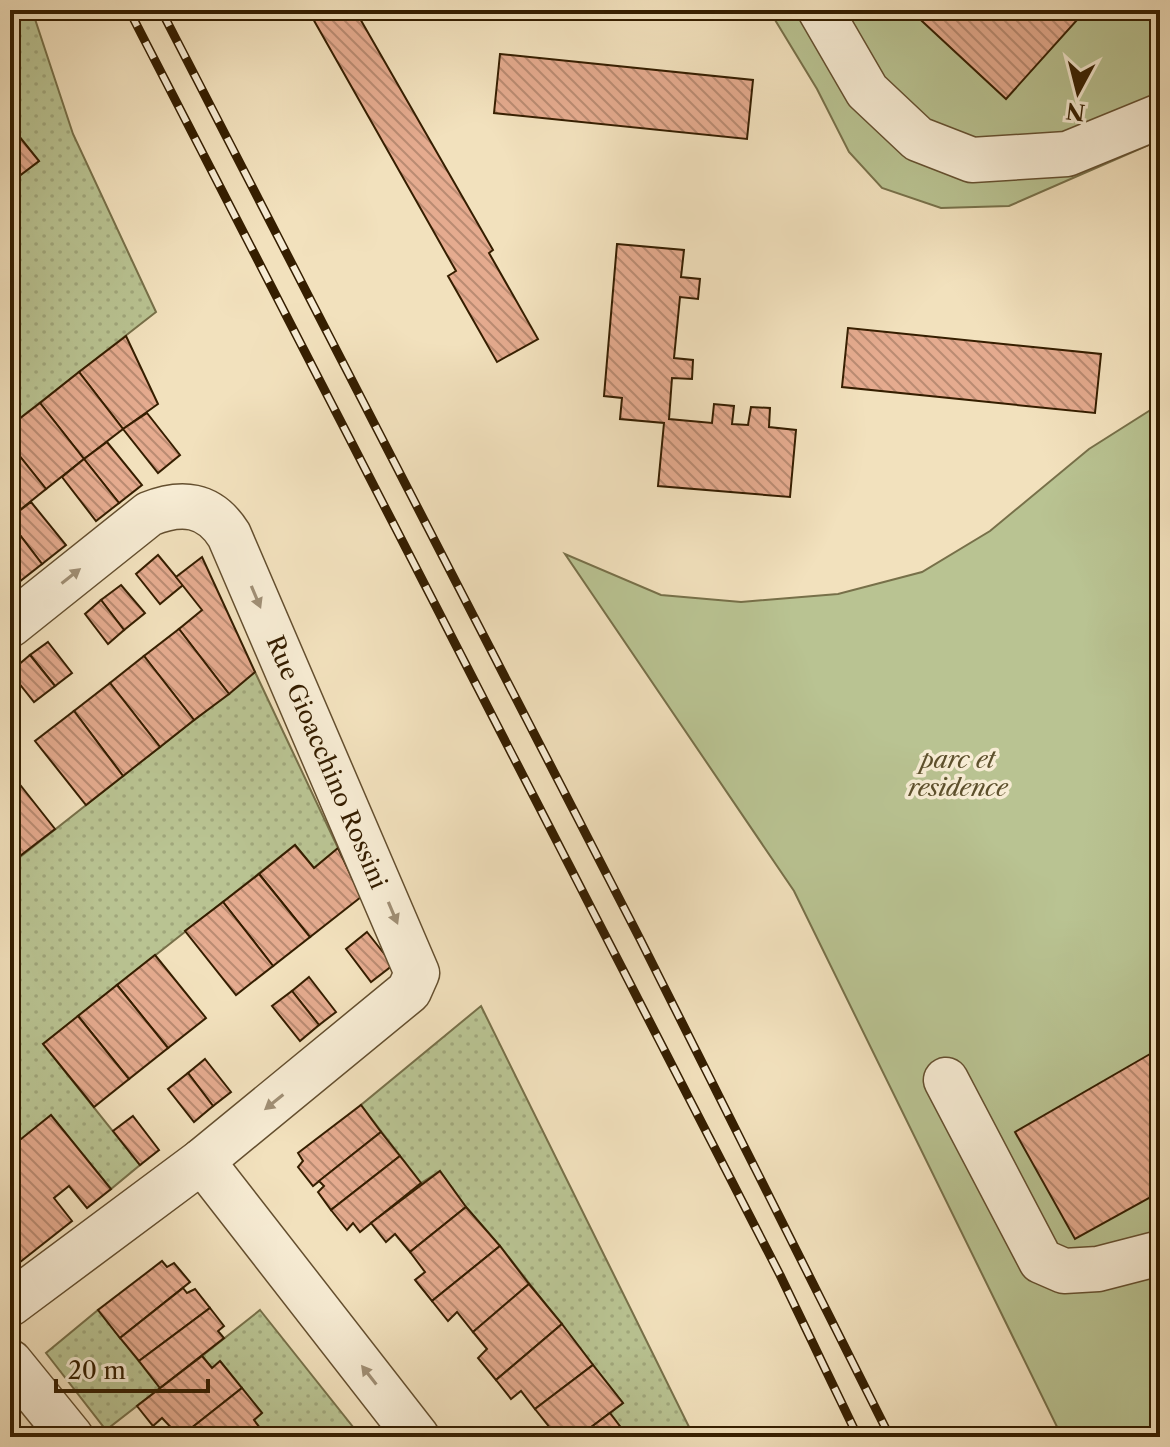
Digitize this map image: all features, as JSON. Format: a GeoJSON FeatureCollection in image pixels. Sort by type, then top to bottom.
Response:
{"type":"FeatureCollection","features":[{"type":"Feature","properties":{"kind":"street"},"geometry":{"type":"LineString","coordinates":[[820,10],[867,91],[918,139],[972,160],[1067,154],[1160,116]]}},
{"type":"Feature","properties":{"kind":"street","name":"Rue Gioacchino Rossini"},"geometry":{"type":"LineString","coordinates":[[10,625],[149,514],[168,506],[187,505],[220,522],[248,578],[417,973],[409,991],[202,1161],[10,1304]]}},
{"type":"Feature","properties":{"kind":"street"},"geometry":{"type":"LineString","coordinates":[[946,1080],[1041,1261],[1064,1271],[1098,1269],[1160,1253]]}},
{"type":"Feature","properties":{"kind":"street"},"geometry":{"type":"LineString","coordinates":[[202,1161],[417,1437]]}},
{"type":"Feature","properties":{"kind":"street"},"geometry":{"type":"LineString","coordinates":[[10,1362],[71,1437]]}},
{"type":"Feature","properties":{"kind":"green space"},"geometry":{"type":"Polygon","coordinates":[[[10,10],[32,10],[73,134],[156,312],[10,426],[10,183],[39,161],[10,125],[10,10]]]}},
{"type":"Feature","properties":{"kind":"green space"},"geometry":{"type":"Polygon","coordinates":[[[769,10],[1160,10],[1160,140],[1009,206],[941,208],[882,188],[849,152],[817,89],[769,10]]]}},
{"type":"Feature","properties":{"kind":"green space","name":"parc et residence"},"geometry":{"type":"Polygon","coordinates":[[[1160,404],[1160,1437],[1062,1437],[794,891],[565,554],[661,595],[741,602],[838,594],[922,572],[990,531],[1089,449],[1160,404]]]}},
{"type":"Feature","properties":{"kind":"green space"},"geometry":{"type":"Polygon","coordinates":[[[255,672],[338,848],[314,868],[295,845],[43,1044],[140,1165],[111,1189],[51,1116],[10,1152],[10,865],[255,672]]]}},
{"type":"Feature","properties":{"kind":"green space"},"geometry":{"type":"Polygon","coordinates":[[[481,1006],[694,1437],[628,1437],[610,1413],[623,1403],[440,1171],[421,1183],[361,1105],[481,1006]]]}},
{"type":"Feature","properties":{"kind":"green space"},"geometry":{"type":"Polygon","coordinates":[[[98,1310],[160,1388],[106,1430],[46,1353],[98,1310]]]}},
{"type":"Feature","properties":{"kind":"green space"},"geometry":{"type":"Polygon","coordinates":[[[260,1310],[361,1437],[273,1437],[267,1429],[263,1432],[254,1420],[262,1413],[221,1362],[212,1368],[202,1356],[260,1310]]]}},
{"type":"Feature","properties":{"kind":"building"},"geometry":{"type":"Polygon","coordinates":[[[308,10],[355,10],[493,250],[489,253],[538,339],[497,362],[448,276],[456,271],[308,10]]]}},
{"type":"Feature","properties":{"kind":"building"},"geometry":{"type":"Polygon","coordinates":[[[910,10],[1086,10],[1006,99],[910,10]]]}},
{"type":"Feature","properties":{"kind":"building"},"geometry":{"type":"Polygon","coordinates":[[[500,54],[753,80],[747,139],[494,113],[500,54]]]}},
{"type":"Feature","properties":{"kind":"building"},"geometry":{"type":"Polygon","coordinates":[[[10,125],[39,161],[10,183],[10,125]]]}},
{"type":"Feature","properties":{"kind":"building"},"geometry":{"type":"Polygon","coordinates":[[[617,244],[684,250],[681,277],[700,279],[698,299],[680,297],[674,358],[693,360],[692,379],[672,378],[669,419],[712,423],[714,404],[734,406],[732,424],[748,425],[751,407],[770,408],[769,427],[796,430],[790,497],[658,486],[664,423],[620,419],[622,398],[604,396],[617,244]]]}},
{"type":"Feature","properties":{"kind":"building"},"geometry":{"type":"Polygon","coordinates":[[[848,328],[1101,354],[1095,413],[842,387],[848,328]]]}},
{"type":"Feature","properties":{"kind":"building"},"geometry":{"type":"Polygon","coordinates":[[[126,336],[158,404],[123,429],[79,372],[126,336]]]}},
{"type":"Feature","properties":{"kind":"building"},"geometry":{"type":"Polygon","coordinates":[[[79,372],[123,429],[84,459],[40,403],[79,372]]]}},
{"type":"Feature","properties":{"kind":"building"},"geometry":{"type":"Polygon","coordinates":[[[40,403],[84,459],[46,489],[10,444],[10,426],[40,403]]]}},
{"type":"Feature","properties":{"kind":"building"},"geometry":{"type":"Polygon","coordinates":[[[147,413],[180,455],[158,473],[123,429],[147,413]]]}},
{"type":"Feature","properties":{"kind":"building"},"geometry":{"type":"Polygon","coordinates":[[[107,442],[142,485],[119,503],[84,459],[107,442]]]}},
{"type":"Feature","properties":{"kind":"building"},"geometry":{"type":"Polygon","coordinates":[[[10,444],[46,489],[10,518],[10,444]]]}},
{"type":"Feature","properties":{"kind":"building"},"geometry":{"type":"Polygon","coordinates":[[[84,459],[119,503],[96,521],[62,477],[84,459]]]}},
{"type":"Feature","properties":{"kind":"building"},"geometry":{"type":"Polygon","coordinates":[[[31,502],[66,545],[42,564],[10,522],[10,518],[31,502]]]}},
{"type":"Feature","properties":{"kind":"building"},"geometry":{"type":"Polygon","coordinates":[[[10,522],[42,564],[19,582],[10,571],[10,522]]]}},
{"type":"Feature","properties":{"kind":"building"},"geometry":{"type":"Polygon","coordinates":[[[158,555],[183,585],[160,604],[136,574],[158,555]]]}},
{"type":"Feature","properties":{"kind":"building"},"geometry":{"type":"Polygon","coordinates":[[[202,557],[255,672],[229,694],[179,629],[202,610],[176,577],[202,557]]]}},
{"type":"Feature","properties":{"kind":"building"},"geometry":{"type":"Polygon","coordinates":[[[121,585],[145,613],[124,630],[101,600],[121,585]]]}},
{"type":"Feature","properties":{"kind":"building"},"geometry":{"type":"Polygon","coordinates":[[[101,600],[124,630],[108,644],[85,614],[101,600]]]}},
{"type":"Feature","properties":{"kind":"building"},"geometry":{"type":"Polygon","coordinates":[[[179,629],[229,694],[194,720],[144,656],[179,629]]]}},
{"type":"Feature","properties":{"kind":"building"},"geometry":{"type":"Polygon","coordinates":[[[48,642],[72,673],[55,686],[30,655],[48,642]]]}},
{"type":"Feature","properties":{"kind":"building"},"geometry":{"type":"Polygon","coordinates":[[[30,655],[55,686],[34,702],[10,672],[30,655]]]}},
{"type":"Feature","properties":{"kind":"building"},"geometry":{"type":"Polygon","coordinates":[[[144,656],[194,720],[160,747],[110,683],[144,656]]]}},
{"type":"Feature","properties":{"kind":"building"},"geometry":{"type":"Polygon","coordinates":[[[110,683],[160,747],[123,776],[74,711],[110,683]]]}},
{"type":"Feature","properties":{"kind":"building"},"geometry":{"type":"Polygon","coordinates":[[[74,711],[123,776],[86,805],[35,741],[74,711]]]}},
{"type":"Feature","properties":{"kind":"building"},"geometry":{"type":"Polygon","coordinates":[[[10,772],[55,829],[16,859],[10,851],[10,772]]]}},
{"type":"Feature","properties":{"kind":"building"},"geometry":{"type":"Polygon","coordinates":[[[295,845],[314,868],[338,848],[361,897],[310,937],[259,874],[295,845]]]}},
{"type":"Feature","properties":{"kind":"building"},"geometry":{"type":"Polygon","coordinates":[[[259,874],[310,937],[273,966],[223,902],[259,874]]]}},
{"type":"Feature","properties":{"kind":"building"},"geometry":{"type":"Polygon","coordinates":[[[223,902],[273,966],[236,995],[185,931],[223,902]]]}},
{"type":"Feature","properties":{"kind":"building"},"geometry":{"type":"Polygon","coordinates":[[[367,932],[393,965],[371,982],[346,949],[367,932]]]}},
{"type":"Feature","properties":{"kind":"building"},"geometry":{"type":"Polygon","coordinates":[[[155,955],[206,1018],[168,1048],[117,985],[155,955]]]}},
{"type":"Feature","properties":{"kind":"building"},"geometry":{"type":"Polygon","coordinates":[[[309,977],[336,1012],[319,1025],[292,991],[309,977]]]}},
{"type":"Feature","properties":{"kind":"building"},"geometry":{"type":"Polygon","coordinates":[[[117,985],[168,1048],[129,1079],[78,1016],[117,985]]]}},
{"type":"Feature","properties":{"kind":"building"},"geometry":{"type":"Polygon","coordinates":[[[292,991],[319,1025],[300,1041],[272,1006],[292,991]]]}},
{"type":"Feature","properties":{"kind":"building"},"geometry":{"type":"Polygon","coordinates":[[[78,1016],[129,1079],[94,1107],[43,1044],[78,1016]]]}},
{"type":"Feature","properties":{"kind":"building"},"geometry":{"type":"Polygon","coordinates":[[[1150,1054],[1160,1072],[1160,1192],[1075,1239],[1015,1132],[1150,1054]]]}},
{"type":"Feature","properties":{"kind":"building"},"geometry":{"type":"Polygon","coordinates":[[[205,1059],[231,1092],[213,1106],[188,1073],[205,1059]]]}},
{"type":"Feature","properties":{"kind":"building"},"geometry":{"type":"Polygon","coordinates":[[[188,1073],[213,1106],[194,1122],[168,1089],[188,1073]]]}},
{"type":"Feature","properties":{"kind":"building"},"geometry":{"type":"Polygon","coordinates":[[[361,1105],[381,1132],[313,1186],[298,1167],[303,1161],[298,1153],[361,1105]]]}},
{"type":"Feature","properties":{"kind":"building"},"geometry":{"type":"Polygon","coordinates":[[[51,1115],[111,1189],[87,1208],[69,1186],[54,1198],[72,1221],[10,1270],[10,1152],[17,1146],[16,1143],[51,1115]]]}},
{"type":"Feature","properties":{"kind":"building"},"geometry":{"type":"Polygon","coordinates":[[[133,1116],[159,1150],[140,1165],[113,1131],[133,1116]]]}},
{"type":"Feature","properties":{"kind":"building"},"geometry":{"type":"Polygon","coordinates":[[[381,1132],[400,1156],[331,1210],[318,1192],[324,1186],[319,1181],[381,1132]]]}},
{"type":"Feature","properties":{"kind":"building"},"geometry":{"type":"Polygon","coordinates":[[[400,1156],[421,1183],[360,1232],[353,1223],[347,1230],[331,1210],[400,1156]]]}},
{"type":"Feature","properties":{"kind":"building"},"geometry":{"type":"Polygon","coordinates":[[[440,1171],[466,1207],[410,1252],[395,1234],[386,1242],[371,1223],[440,1171]]]}},
{"type":"Feature","properties":{"kind":"building"},"geometry":{"type":"Polygon","coordinates":[[[466,1207],[500,1246],[432,1301],[415,1280],[425,1272],[410,1252],[466,1207]]]}},
{"type":"Feature","properties":{"kind":"building"},"geometry":{"type":"Polygon","coordinates":[[[500,1246],[529,1284],[473,1332],[457,1312],[448,1321],[432,1301],[500,1246]]]}},
{"type":"Feature","properties":{"kind":"building"},"geometry":{"type":"Polygon","coordinates":[[[162,1261],[167,1267],[174,1263],[190,1282],[120,1338],[98,1310],[162,1261]]]}},
{"type":"Feature","properties":{"kind":"building"},"geometry":{"type":"Polygon","coordinates":[[[529,1284],[562,1324],[496,1380],[478,1358],[487,1349],[473,1332],[529,1284]]]}},
{"type":"Feature","properties":{"kind":"building"},"geometry":{"type":"Polygon","coordinates":[[[183,1288],[187,1293],[195,1289],[210,1308],[139,1361],[120,1338],[183,1288]]]}},
{"type":"Feature","properties":{"kind":"building"},"geometry":{"type":"Polygon","coordinates":[[[210,1308],[224,1326],[218,1331],[224,1338],[160,1388],[139,1361],[210,1308]]]}},
{"type":"Feature","properties":{"kind":"building"},"geometry":{"type":"Polygon","coordinates":[[[562,1324],[593,1365],[535,1409],[521,1391],[511,1399],[496,1380],[562,1324]]]}},
{"type":"Feature","properties":{"kind":"building"},"geometry":{"type":"Polygon","coordinates":[[[202,1356],[212,1368],[220,1361],[242,1388],[180,1437],[162,1418],[153,1426],[137,1406],[202,1356]]]}},
{"type":"Feature","properties":{"kind":"building"},"geometry":{"type":"Polygon","coordinates":[[[593,1365],[623,1403],[578,1437],[540,1437],[550,1428],[535,1409],[593,1365]]]}},
{"type":"Feature","properties":{"kind":"building"},"geometry":{"type":"Polygon","coordinates":[[[242,1388],[262,1413],[254,1420],[263,1432],[267,1429],[273,1437],[180,1437],[242,1388]]]}},
{"type":"Feature","properties":{"kind":"building"},"geometry":{"type":"Polygon","coordinates":[[[610,1413],[628,1437],[578,1437],[610,1413]]]}},
{"type":"Feature","properties":{"kind":"railway"},"geometry":{"type":"LineString","coordinates":[[129,10],[780,1275],[858,1437]]}},
{"type":"Feature","properties":{"kind":"railway"},"geometry":{"type":"LineString","coordinates":[[161,10],[640,939],[890,1437]]}}]}
